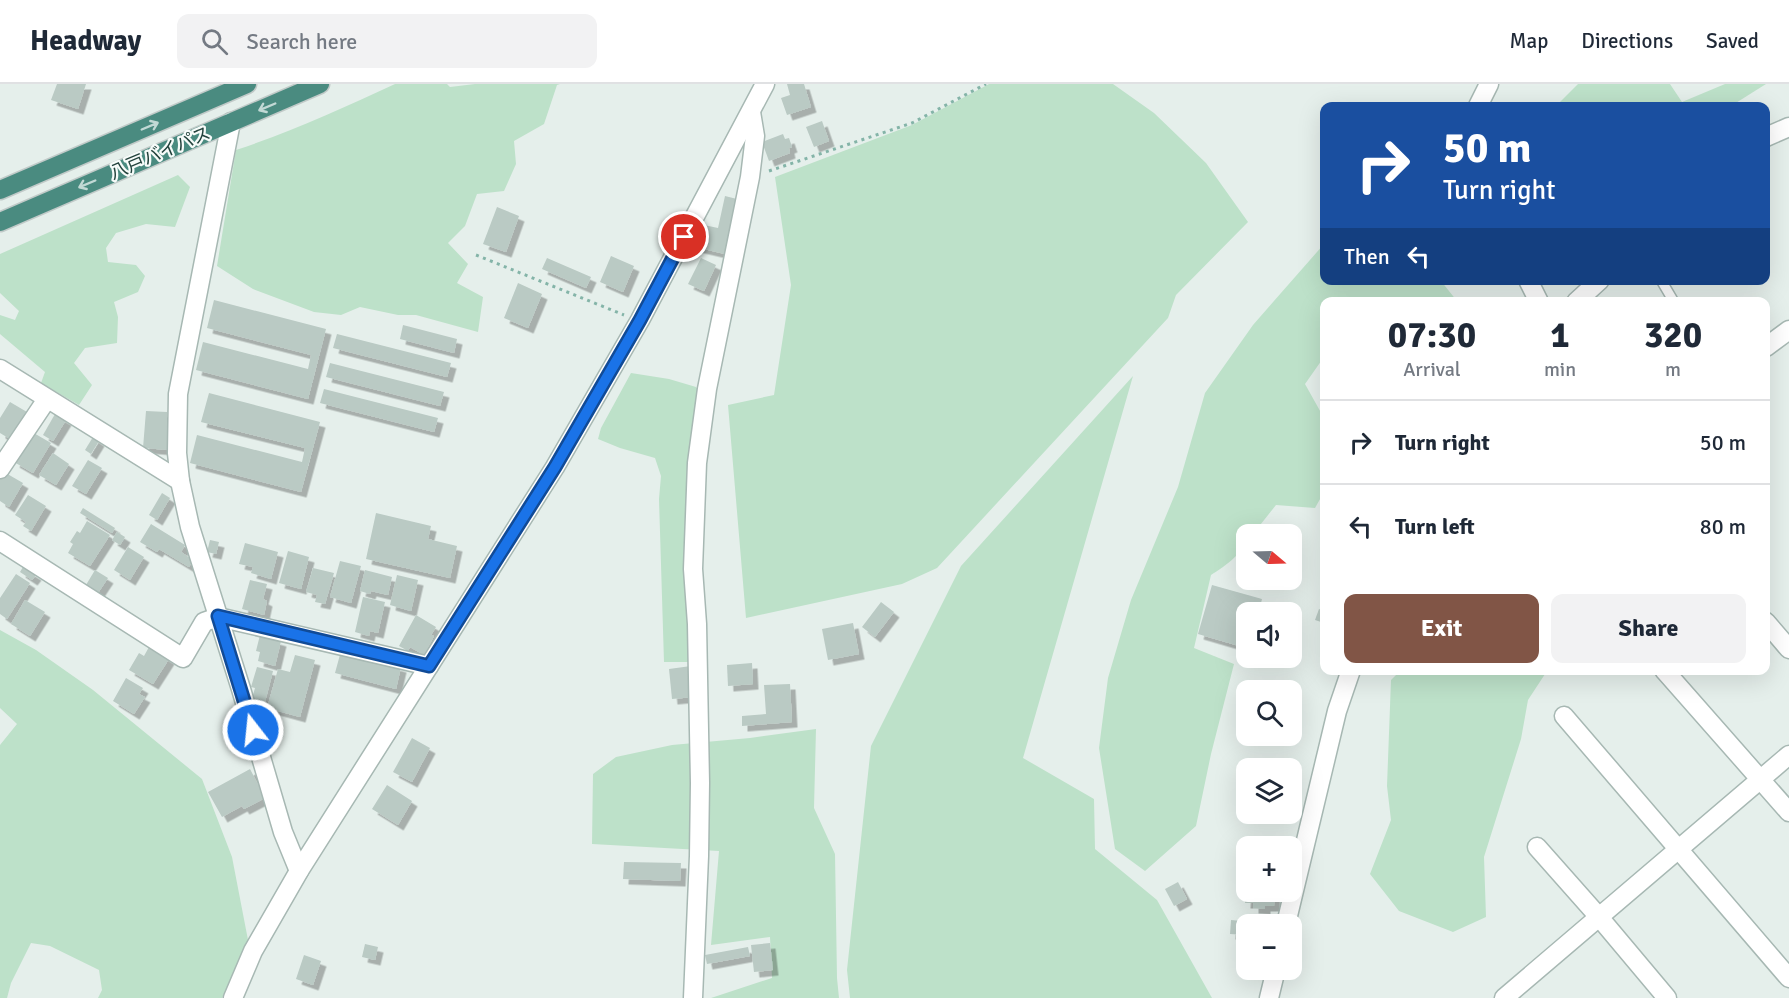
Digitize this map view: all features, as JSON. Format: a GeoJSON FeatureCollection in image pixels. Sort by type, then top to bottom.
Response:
{"type":"FeatureCollection","features":[{"type":"Feature","properties":{"kind":"highway","name":"八戸バイパス"},"geometry":{"type":"LineString","coordinates":[[0,222],[320,84]]}},
{"type":"Feature","properties":{"kind":"highway","name":"八戸バイパス"},"geometry":{"type":"LineString","coordinates":[[0,190],[239,86]]}},
{"type":"Feature","properties":{"kind":"street"},"geometry":{"type":"LineString","coordinates":[[233,998],[253,951],[299,871],[555,467],[640,320],[765,84]]}},
{"type":"Feature","properties":{"kind":"street"},"geometry":{"type":"LineString","coordinates":[[1480,102],[1490,84]]}},
{"type":"Feature","properties":{"kind":"street"},"geometry":{"type":"LineString","coordinates":[[693,998],[700,793],[697,624],[693,569],[697,463],[707,389],[750,177],[755,136],[751,112]]}},
{"type":"Feature","properties":{"kind":"street"},"geometry":{"type":"LineString","coordinates":[[231,122],[178,394],[177,453],[180,481],[190,527],[283,832],[299,871]]}},
{"type":"Feature","properties":{"kind":"street"},"geometry":{"type":"LineString","coordinates":[[1770,135],[1789,127]]}},
{"type":"Feature","properties":{"kind":"street"},"geometry":{"type":"LineString","coordinates":[[1581,297],[1595,285]]}},
{"type":"Feature","properties":{"kind":"street"},"geometry":{"type":"LineString","coordinates":[[1770,344],[1789,330]]}},
{"type":"Feature","properties":{"kind":"street"},"geometry":{"type":"LineString","coordinates":[[0,369],[180,481]]}},
{"type":"Feature","properties":{"kind":"street"},"geometry":{"type":"LineString","coordinates":[[0,469],[46,399]]}},
{"type":"Feature","properties":{"kind":"street"},"geometry":{"type":"LineString","coordinates":[[0,542],[183,658],[204,622],[218,616],[429,666]]}},
{"type":"Feature","properties":{"kind":"street"},"geometry":{"type":"LineString","coordinates":[[1770,627],[1789,649]]}},
{"type":"Feature","properties":{"kind":"street"},"geometry":{"type":"LineString","coordinates":[[1288,914],[1337,711],[1349,675]]}},
{"type":"Feature","properties":{"kind":"street"},"geometry":{"type":"LineString","coordinates":[[1668,675],[1789,812]]}},
{"type":"Feature","properties":{"kind":"street"},"geometry":{"type":"LineString","coordinates":[[1564,716],[1789,978]]}},
{"type":"Feature","properties":{"kind":"street"},"geometry":{"type":"LineString","coordinates":[[1515,995],[1599,916],[1789,754]]}},
{"type":"Feature","properties":{"kind":"street"},"geometry":{"type":"LineString","coordinates":[[1537,848],[1599,916],[1667,998]]}},
{"type":"Feature","properties":{"kind":"street"},"geometry":{"type":"LineString","coordinates":[[1269,998],[1273,980]]}},
{"type":"Feature","properties":{"kind":"path"},"geometry":{"type":"LineString","coordinates":[[750,177],[912,123],[987,84]]}},
{"type":"Feature","properties":{"kind":"path"},"geometry":{"type":"LineString","coordinates":[[476,255],[640,320]]}},
{"type":"Feature","properties":{"kind":"green space"},"geometry":{"type":"Polygon","coordinates":[[[395,84],[447,84],[450,87],[475,84],[560,84],[557,85],[544,124],[514,141],[516,164],[504,191],[477,194],[465,226],[448,243],[468,264],[457,283],[483,297],[478,332],[416,315],[398,315],[360,307],[341,315],[314,312],[253,289],[217,266],[236,150],[297,128],[395,84]]]}},
{"type":"Feature","properties":{"kind":"green space"},"geometry":{"type":"Polygon","coordinates":[[[989,84],[1113,84],[1154,113],[1206,163],[1248,222],[1176,295],[1168,318],[937,568],[902,584],[746,618],[728,405],[774,395],[791,285],[775,177],[912,125],[989,84]]]}},
{"type":"Feature","properties":{"kind":"green space"},"geometry":{"type":"Polygon","coordinates":[[[1578,84],[1670,84],[1682,102],[1560,102],[1578,84]]]}},
{"type":"Feature","properties":{"kind":"green space"},"geometry":{"type":"Polygon","coordinates":[[[1725,84],[1766,84],[1737,102],[1682,102],[1725,84]]]}},
{"type":"Feature","properties":{"kind":"green space"},"geometry":{"type":"Polygon","coordinates":[[[178,175],[190,187],[175,227],[146,224],[116,233],[106,248],[108,262],[136,265],[145,276],[138,292],[114,302],[118,317],[117,343],[85,348],[74,363],[92,385],[79,405],[41,383],[45,372],[0,334],[0,315],[15,320],[19,311],[0,293],[0,254],[178,175]]]}},
{"type":"Feature","properties":{"kind":"green space"},"geometry":{"type":"Polygon","coordinates":[[[1320,249],[1320,285],[1444,285],[1454,297],[1320,297],[1320,363],[1305,384],[1320,411],[1320,499],[1315,508],[1276,505],[1261,524],[1236,524],[1236,556],[1211,575],[1194,648],[1234,664],[1211,754],[1196,826],[1145,871],[1115,849],[1099,748],[1108,678],[1131,600],[1178,487],[1205,393],[1253,325],[1320,249]]]}},
{"type":"Feature","properties":{"kind":"green space"},"geometry":{"type":"Polygon","coordinates":[[[631,373],[669,379],[696,387],[699,392],[690,662],[664,662],[659,499],[661,476],[655,458],[598,439],[601,428],[631,373]]]}},
{"type":"Feature","properties":{"kind":"green space"},"geometry":{"type":"Polygon","coordinates":[[[1133,376],[1023,758],[1094,799],[1095,849],[1157,900],[1212,998],[850,998],[847,970],[871,746],[961,566],[1133,376]]]}},
{"type":"Feature","properties":{"kind":"green space"},"geometry":{"type":"Polygon","coordinates":[[[0,630],[36,650],[93,690],[202,779],[232,857],[248,940],[222,998],[98,998],[102,990],[99,970],[50,946],[31,943],[11,983],[7,998],[0,998],[0,745],[17,724],[0,708],[0,630]]]}},
{"type":"Feature","properties":{"kind":"green space"},"geometry":{"type":"Polygon","coordinates":[[[1396,675],[1544,675],[1528,700],[1521,739],[1484,857],[1486,917],[1453,932],[1399,911],[1370,874],[1391,820],[1387,786],[1391,680],[1396,675]]]}},
{"type":"Feature","properties":{"kind":"green space"},"geometry":{"type":"Polygon","coordinates":[[[816,729],[814,808],[835,854],[839,998],[711,998],[772,978],[770,937],[711,945],[719,851],[592,844],[593,774],[616,757],[672,745],[816,729]]]}},
{"type":"Feature","properties":{"kind":"building"},"geometry":{"type":"Polygon","coordinates":[[[57,84],[86,84],[78,109],[51,100],[57,84]]]}},
{"type":"Feature","properties":{"kind":"building"},"geometry":{"type":"Polygon","coordinates":[[[787,84],[804,84],[811,107],[787,115],[781,98],[790,95],[787,84]]]}},
{"type":"Feature","properties":{"kind":"building"},"geometry":{"type":"Polygon","coordinates":[[[822,121],[829,141],[814,147],[806,127],[822,121]]]}},
{"type":"Feature","properties":{"kind":"building"},"geometry":{"type":"Polygon","coordinates":[[[783,134],[785,139],[789,138],[792,147],[789,148],[790,153],[769,161],[762,142],[783,134]]]}},
{"type":"Feature","properties":{"kind":"building"},"geometry":{"type":"Polygon","coordinates":[[[725,196],[737,199],[725,254],[695,247],[698,233],[702,234],[704,225],[718,228],[725,196]]]}},
{"type":"Feature","properties":{"kind":"building"},"geometry":{"type":"Polygon","coordinates":[[[497,207],[519,216],[506,252],[483,244],[497,207]]]}},
{"type":"Feature","properties":{"kind":"building"},"geometry":{"type":"Polygon","coordinates":[[[611,256],[634,266],[623,292],[600,282],[611,256]]]}},
{"type":"Feature","properties":{"kind":"building"},"geometry":{"type":"Polygon","coordinates":[[[547,258],[591,277],[586,288],[542,269],[547,258]]]}},
{"type":"Feature","properties":{"kind":"building"},"geometry":{"type":"Polygon","coordinates":[[[701,258],[716,265],[704,291],[688,284],[701,258]]]}},
{"type":"Feature","properties":{"kind":"building"},"geometry":{"type":"Polygon","coordinates":[[[518,283],[542,294],[528,328],[504,318],[518,283]]]}},
{"type":"Feature","properties":{"kind":"building"},"geometry":{"type":"Polygon","coordinates":[[[214,300],[326,329],[308,399],[196,370],[203,342],[308,369],[311,355],[207,328],[214,300]]]}},
{"type":"Feature","properties":{"kind":"building"},"geometry":{"type":"Polygon","coordinates":[[[403,325],[457,339],[454,353],[400,339],[403,325]]]}},
{"type":"Feature","properties":{"kind":"building"},"geometry":{"type":"Polygon","coordinates":[[[337,334],[451,363],[447,377],[333,348],[337,334]]]}},
{"type":"Feature","properties":{"kind":"building"},"geometry":{"type":"Polygon","coordinates":[[[330,363],[444,392],[440,406],[326,377],[330,363]]]}},
{"type":"Feature","properties":{"kind":"building"},"geometry":{"type":"Polygon","coordinates":[[[324,389],[438,418],[434,432],[320,403],[324,389]]]}},
{"type":"Feature","properties":{"kind":"building"},"geometry":{"type":"Polygon","coordinates":[[[209,393],[320,422],[301,492],[190,463],[197,435],[302,462],[305,448],[201,422],[209,393]]]}},
{"type":"Feature","properties":{"kind":"building"},"geometry":{"type":"Polygon","coordinates":[[[10,402],[27,412],[10,439],[0,433],[0,418],[10,402]]]}},
{"type":"Feature","properties":{"kind":"building"},"geometry":{"type":"Polygon","coordinates":[[[146,411],[167,412],[167,422],[170,422],[169,450],[143,448],[146,411]]]}},
{"type":"Feature","properties":{"kind":"building"},"geometry":{"type":"Polygon","coordinates":[[[55,414],[66,420],[53,441],[43,435],[55,414]]]}},
{"type":"Feature","properties":{"kind":"building"},"geometry":{"type":"Polygon","coordinates":[[[32,432],[51,443],[33,473],[14,462],[32,432]]]}},
{"type":"Feature","properties":{"kind":"building"},"geometry":{"type":"Polygon","coordinates":[[[93,437],[99,441],[91,454],[85,450],[93,437]]]}},
{"type":"Feature","properties":{"kind":"building"},"geometry":{"type":"Polygon","coordinates":[[[53,453],[69,464],[56,485],[39,475],[53,453]]]}},
{"type":"Feature","properties":{"kind":"building"},"geometry":{"type":"Polygon","coordinates":[[[88,460],[102,468],[86,494],[72,486],[88,460]]]}},
{"type":"Feature","properties":{"kind":"building"},"geometry":{"type":"Polygon","coordinates":[[[4,472],[23,483],[9,507],[0,501],[0,479],[4,472]]]}},
{"type":"Feature","properties":{"kind":"building"},"geometry":{"type":"Polygon","coordinates":[[[162,493],[170,498],[157,520],[149,515],[162,493]]]}},
{"type":"Feature","properties":{"kind":"building"},"geometry":{"type":"Polygon","coordinates":[[[28,495],[46,506],[31,531],[23,526],[26,522],[15,515],[28,495]]]}},
{"type":"Feature","properties":{"kind":"building"},"geometry":{"type":"Polygon","coordinates":[[[83,508],[115,528],[112,533],[80,513],[83,508]]]}},
{"type":"Feature","properties":{"kind":"building"},"geometry":{"type":"Polygon","coordinates":[[[376,513],[431,526],[428,539],[457,546],[450,578],[366,559],[376,513]]]}},
{"type":"Feature","properties":{"kind":"building"},"geometry":{"type":"Polygon","coordinates":[[[87,521],[110,535],[90,566],[68,553],[73,544],[70,542],[77,531],[80,533],[87,521]]]}},
{"type":"Feature","properties":{"kind":"building"},"geometry":{"type":"Polygon","coordinates":[[[151,524],[185,545],[181,552],[193,560],[189,567],[159,549],[157,552],[140,542],[151,524]]]}},
{"type":"Feature","properties":{"kind":"building"},"geometry":{"type":"Polygon","coordinates":[[[117,532],[125,537],[120,545],[112,540],[117,532]]]}},
{"type":"Feature","properties":{"kind":"building"},"geometry":{"type":"Polygon","coordinates":[[[210,540],[219,542],[216,554],[207,552],[210,540]]]}},
{"type":"Feature","properties":{"kind":"building"},"geometry":{"type":"Polygon","coordinates":[[[245,543],[278,552],[271,579],[251,573],[253,567],[239,564],[245,543]]]}},
{"type":"Feature","properties":{"kind":"building"},"geometry":{"type":"Polygon","coordinates":[[[128,547],[144,557],[130,580],[114,570],[128,547]]]}},
{"type":"Feature","properties":{"kind":"building"},"geometry":{"type":"Polygon","coordinates":[[[288,551],[309,557],[301,589],[279,583],[288,551]]]}},
{"type":"Feature","properties":{"kind":"building"},"geometry":{"type":"Polygon","coordinates":[[[340,561],[361,566],[351,603],[330,597],[340,561]]]}},
{"type":"Feature","properties":{"kind":"building"},"geometry":{"type":"Polygon","coordinates":[[[23,567],[36,575],[32,580],[20,572],[23,567]]]}},
{"type":"Feature","properties":{"kind":"building"},"geometry":{"type":"Polygon","coordinates":[[[313,568],[334,573],[325,604],[315,602],[317,595],[306,592],[313,568]]]}},
{"type":"Feature","properties":{"kind":"building"},"geometry":{"type":"Polygon","coordinates":[[[95,570],[108,578],[98,593],[86,585],[95,570]]]}},
{"type":"Feature","properties":{"kind":"building"},"geometry":{"type":"Polygon","coordinates":[[[365,570],[392,577],[388,595],[360,591],[365,570]]]}},
{"type":"Feature","properties":{"kind":"building"},"geometry":{"type":"Polygon","coordinates":[[[16,574],[30,583],[7,619],[0,614],[0,598],[16,574]]]}},
{"type":"Feature","properties":{"kind":"building"},"geometry":{"type":"Polygon","coordinates":[[[397,575],[418,580],[411,611],[390,605],[397,575]]]}},
{"type":"Feature","properties":{"kind":"building"},"geometry":{"type":"Polygon","coordinates":[[[250,580],[267,584],[263,599],[267,601],[264,615],[242,609],[250,580]]]}},
{"type":"Feature","properties":{"kind":"building"},"geometry":{"type":"Polygon","coordinates":[[[1212,585],[1262,599],[1261,602],[1236,602],[1236,645],[1198,634],[1212,585]]]}},
{"type":"Feature","properties":{"kind":"building"},"geometry":{"type":"Polygon","coordinates":[[[363,597],[385,602],[378,633],[370,631],[369,636],[355,632],[363,597]]]}},
{"type":"Feature","properties":{"kind":"building"},"geometry":{"type":"Polygon","coordinates":[[[25,600],[45,612],[30,636],[11,624],[25,600]]]}},
{"type":"Feature","properties":{"kind":"building"},"geometry":{"type":"Polygon","coordinates":[[[881,602],[894,612],[875,637],[862,627],[881,602]]]}},
{"type":"Feature","properties":{"kind":"building"},"geometry":{"type":"Polygon","coordinates":[[[1319,609],[1320,609],[1320,622],[1315,620],[1319,609]]]}},
{"type":"Feature","properties":{"kind":"building"},"geometry":{"type":"Polygon","coordinates":[[[416,615],[436,627],[424,655],[410,647],[408,651],[399,646],[416,615]]]}},
{"type":"Feature","properties":{"kind":"building"},"geometry":{"type":"Polygon","coordinates":[[[853,623],[859,654],[828,660],[822,629],[853,623]]]}},
{"type":"Feature","properties":{"kind":"building"},"geometry":{"type":"Polygon","coordinates":[[[260,635],[281,641],[275,666],[258,661],[260,652],[256,651],[260,635]]]}},
{"type":"Feature","properties":{"kind":"building"},"geometry":{"type":"Polygon","coordinates":[[[149,647],[169,659],[153,684],[129,670],[139,653],[144,656],[149,647]]]}},
{"type":"Feature","properties":{"kind":"building"},"geometry":{"type":"Polygon","coordinates":[[[341,651],[401,667],[396,689],[335,673],[341,651]]]}},
{"type":"Feature","properties":{"kind":"building"},"geometry":{"type":"Polygon","coordinates":[[[295,655],[315,660],[300,717],[267,708],[278,669],[290,672],[295,655]]]}},
{"type":"Feature","properties":{"kind":"building"},"geometry":{"type":"Polygon","coordinates":[[[752,663],[753,684],[728,686],[727,665],[752,663]]]}},
{"type":"Feature","properties":{"kind":"building"},"geometry":{"type":"Polygon","coordinates":[[[691,666],[694,697],[672,699],[669,669],[691,666]]]}},
{"type":"Feature","properties":{"kind":"building"},"geometry":{"type":"Polygon","coordinates":[[[257,667],[273,671],[264,706],[251,702],[255,688],[251,687],[257,667]]]}},
{"type":"Feature","properties":{"kind":"building"},"geometry":{"type":"Polygon","coordinates":[[[126,678],[143,688],[139,694],[145,697],[134,714],[113,701],[126,678]]]}},
{"type":"Feature","properties":{"kind":"building"},"geometry":{"type":"Polygon","coordinates":[[[790,684],[792,722],[742,726],[742,716],[766,714],[764,685],[790,684]]]}},
{"type":"Feature","properties":{"kind":"building"},"geometry":{"type":"Polygon","coordinates":[[[412,738],[430,748],[412,782],[393,772],[412,738]]]}},
{"type":"Feature","properties":{"kind":"building"},"geometry":{"type":"Polygon","coordinates":[[[250,769],[265,798],[244,809],[242,806],[222,817],[208,792],[250,769]]]}},
{"type":"Feature","properties":{"kind":"building"},"geometry":{"type":"Polygon","coordinates":[[[387,785],[412,801],[398,825],[372,809],[387,785]]]}},
{"type":"Feature","properties":{"kind":"building"},"geometry":{"type":"Polygon","coordinates":[[[624,862],[681,863],[680,881],[623,879],[624,862]]]}},
{"type":"Feature","properties":{"kind":"building"},"geometry":{"type":"Polygon","coordinates":[[[1178,882],[1187,899],[1174,906],[1165,889],[1178,882]]]}},
{"type":"Feature","properties":{"kind":"building"},"geometry":{"type":"Polygon","coordinates":[[[1274,902],[1274,906],[1265,906],[1265,909],[1253,908],[1253,903],[1245,903],[1274,902]]]}},
{"type":"Feature","properties":{"kind":"building"},"geometry":{"type":"Polygon","coordinates":[[[1231,920],[1236,920],[1236,934],[1230,934],[1231,920]]]}},
{"type":"Feature","properties":{"kind":"building"},"geometry":{"type":"Polygon","coordinates":[[[770,943],[773,970],[754,972],[751,945],[770,943]]]}},
{"type":"Feature","properties":{"kind":"building"},"geometry":{"type":"Polygon","coordinates":[[[365,944],[378,947],[375,960],[362,957],[365,944]]]}},
{"type":"Feature","properties":{"kind":"building"},"geometry":{"type":"Polygon","coordinates":[[[748,947],[750,956],[707,964],[705,955],[748,947]]]}},
{"type":"Feature","properties":{"kind":"building"},"geometry":{"type":"Polygon","coordinates":[[[304,955],[321,961],[313,985],[296,979],[304,955]]]}},
{"type":"Feature","properties":{"kind":"route"},"geometry":{"type":"LineString","coordinates":[[253,730],[218,616],[429,666],[555,467],[640,320],[684,237]]}}]}
